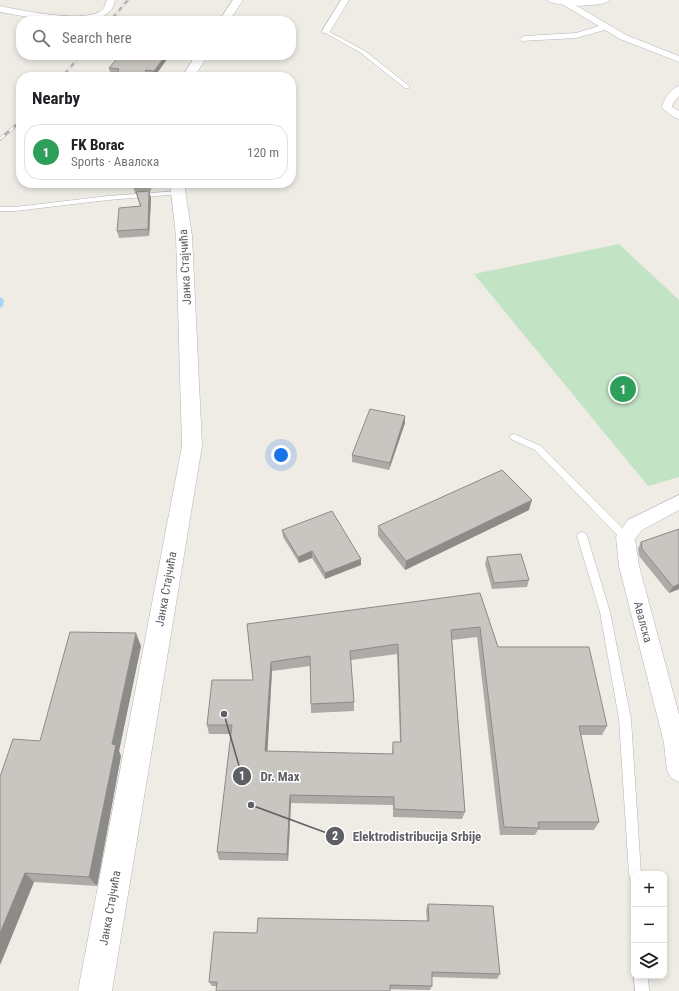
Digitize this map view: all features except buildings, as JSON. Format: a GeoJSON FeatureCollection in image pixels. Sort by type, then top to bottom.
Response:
{"type":"FeatureCollection","features":[{"type":"Feature","properties":{"kind":"street"},"geometry":{"type":"LineString","coordinates":[[98,16],[106,12],[112,2],[111,0]]}},
{"type":"Feature","properties":{"kind":"street"},"geometry":{"type":"LineString","coordinates":[[227,16],[238,0]]}},
{"type":"Feature","properties":{"kind":"street"},"geometry":{"type":"LineString","coordinates":[[326,31],[345,0]]}},
{"type":"Feature","properties":{"kind":"street"},"geometry":{"type":"LineString","coordinates":[[558,1],[584,3],[605,0]]}},
{"type":"Feature","properties":{"kind":"street"},"geometry":{"type":"LineString","coordinates":[[558,1],[623,37],[679,59]]}},
{"type":"Feature","properties":{"kind":"street"},"geometry":{"type":"LineString","coordinates":[[0,9],[46,16]]}},
{"type":"Feature","properties":{"kind":"street"},"geometry":{"type":"LineString","coordinates":[[524,39],[596,32],[605,27]]}},
{"type":"Feature","properties":{"kind":"street"},"geometry":{"type":"LineString","coordinates":[[191,72],[199,60]]}},
{"type":"Feature","properties":{"kind":"street"},"geometry":{"type":"LineString","coordinates":[[679,90],[668,104],[667,108],[679,116]]}},
{"type":"Feature","properties":{"kind":"street","name":"Јанка Стајчића"},"geometry":{"type":"LineString","coordinates":[[95,991],[192,446],[184,236],[178,188]]}},
{"type":"Feature","properties":{"kind":"street"},"geometry":{"type":"LineString","coordinates":[[625,537],[635,525],[679,502]]}},
{"type":"Feature","properties":{"kind":"street","name":"Авалска"},"geometry":{"type":"LineString","coordinates":[[625,537],[629,566],[675,743],[679,770]]}},
{"type":"Feature","properties":{"kind":"lane"},"geometry":{"type":"LineString","coordinates":[[326,31],[363,52],[407,87]]}},
{"type":"Feature","properties":{"kind":"lane"},"geometry":{"type":"LineString","coordinates":[[0,209],[15,209],[178,188]]}},
{"type":"Feature","properties":{"kind":"lane"},"geometry":{"type":"LineString","coordinates":[[514,437],[538,448],[625,537]]}},
{"type":"Feature","properties":{"kind":"lane"},"geometry":{"type":"LineString","coordinates":[[582,536],[605,612],[625,719],[635,871]]}},
{"type":"Feature","properties":{"kind":"lane"},"geometry":{"type":"LineString","coordinates":[[641,979],[642,991]]}},
{"type":"Feature","properties":{"kind":"green space"},"geometry":{"type":"Polygon","coordinates":[[[619,244],[679,300],[679,477],[648,486],[474,274],[619,244]]]}},
{"type":"Feature","properties":{"kind":"waterway"},"geometry":{"type":"LineString","coordinates":[[0,299],[0,306]]}},
{"type":"Feature","properties":{"kind":"railway"},"geometry":{"type":"LineString","coordinates":[[114,16],[128,0]]}},
{"type":"Feature","properties":{"kind":"railway"},"geometry":{"type":"LineString","coordinates":[[66,72],[77,60]]}},
{"type":"Feature","properties":{"kind":"railway"},"geometry":{"type":"LineString","coordinates":[[0,139],[16,125]]}},
{"type":"Feature","properties":{"kind":"place","name":"FK Borac"},"geometry":{"type":"Point","coordinates":[623,389]}},
{"type":"Feature","properties":{"kind":"place","name":"Dr. Max"},"geometry":{"type":"Point","coordinates":[224,714]}},
{"type":"Feature","properties":{"kind":"place","name":"Elektrodistribucija Srbije"},"geometry":{"type":"Point","coordinates":[251,805]}}]}
